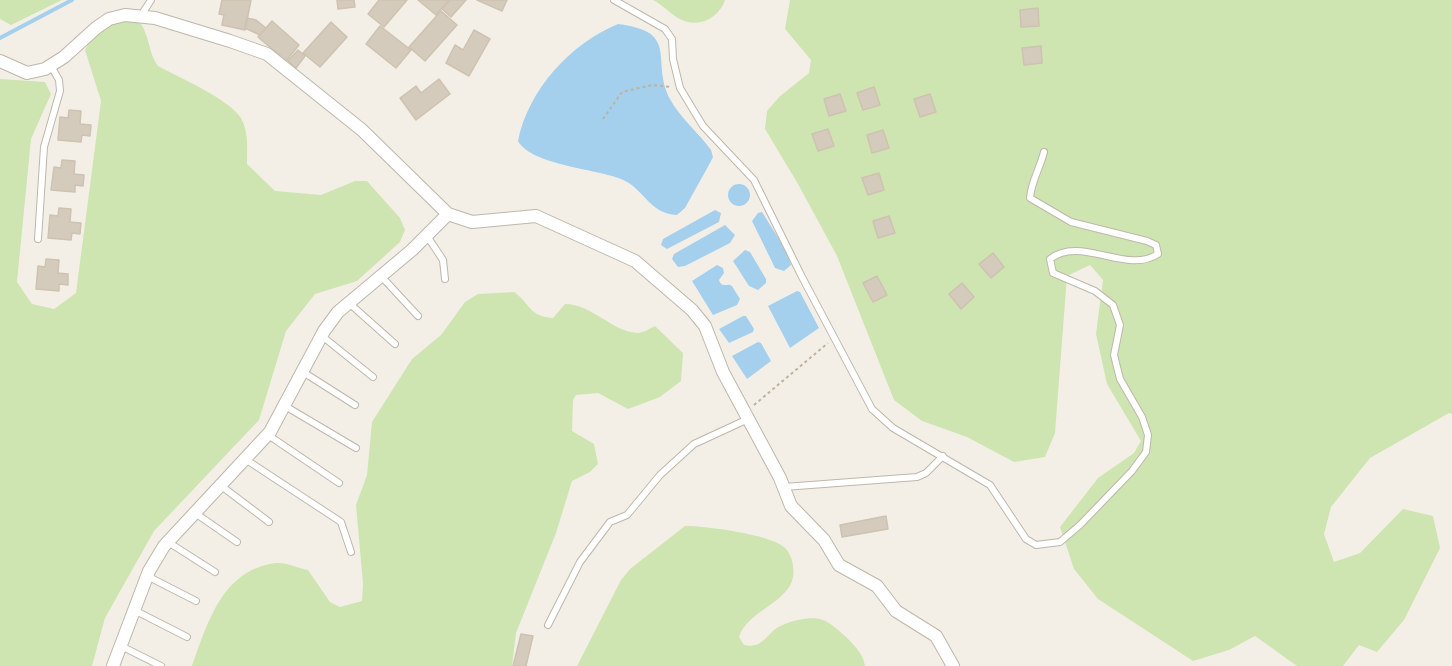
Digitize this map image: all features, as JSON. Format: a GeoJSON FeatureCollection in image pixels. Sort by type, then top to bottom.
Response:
{"type":"FeatureCollection","features":[{"type":"Feature","properties":{"kind":"street"},"geometry":{"type":"LineString","coordinates":[[0,62],[27,73],[50,66],[109,19],[125,15],[155,18],[267,54],[362,130],[448,214],[472,222],[536,216],[635,261],[692,310],[705,326],[723,372],[791,506],[824,540],[839,565],[877,586],[896,611],[936,636],[953,666]]}},
{"type":"Feature","properties":{"kind":"street"},"geometry":{"type":"LineString","coordinates":[[113,666],[119,645],[147,576],[168,542],[267,435],[322,336],[338,312],[427,236],[448,214]]}},
{"type":"Feature","properties":{"kind":"lane"},"geometry":{"type":"LineString","coordinates":[[140,17],[151,0]]}},
{"type":"Feature","properties":{"kind":"lane"},"geometry":{"type":"LineString","coordinates":[[614,0],[665,29],[672,39],[673,58],[680,88],[703,126],[754,180],[872,409],[892,428],[990,485],[1026,539],[1036,545],[1060,542],[1080,525],[1132,471],[1146,452],[1148,435],[1142,417],[1120,379],[1114,355],[1120,325],[1118,313],[1108,299],[1053,273],[1049,266],[1050,260],[1057,254],[1077,251],[1130,260],[1150,260],[1158,254],[1156,246],[1071,222],[1030,198],[1030,186],[1040,170],[1044,152]]}},
{"type":"Feature","properties":{"kind":"lane"},"geometry":{"type":"LineString","coordinates":[[38,239],[45,147],[60,91],[59,80],[50,66]]}},
{"type":"Feature","properties":{"kind":"lane"},"geometry":{"type":"LineString","coordinates":[[427,236],[443,260],[445,279]]}},
{"type":"Feature","properties":{"kind":"lane"},"geometry":{"type":"LineString","coordinates":[[381,276],[418,316]]}},
{"type":"Feature","properties":{"kind":"lane"},"geometry":{"type":"LineString","coordinates":[[349,303],[394,344]]}},
{"type":"Feature","properties":{"kind":"lane"},"geometry":{"type":"LineString","coordinates":[[322,336],[373,377]]}},
{"type":"Feature","properties":{"kind":"lane"},"geometry":{"type":"LineString","coordinates":[[303,372],[355,405]]}},
{"type":"Feature","properties":{"kind":"lane"},"geometry":{"type":"LineString","coordinates":[[285,406],[356,448]]}},
{"type":"Feature","properties":{"kind":"lane"},"geometry":{"type":"LineString","coordinates":[[548,625],[580,562],[610,522],[627,514],[660,475],[694,444],[745,417]]}},
{"type":"Feature","properties":{"kind":"lane"},"geometry":{"type":"LineString","coordinates":[[267,435],[339,483]]}},
{"type":"Feature","properties":{"kind":"lane"},"geometry":{"type":"LineString","coordinates":[[783,487],[917,477],[926,473],[943,456]]}},
{"type":"Feature","properties":{"kind":"lane"},"geometry":{"type":"LineString","coordinates":[[244,458],[341,522],[351,552]]}},
{"type":"Feature","properties":{"kind":"lane"},"geometry":{"type":"LineString","coordinates":[[220,485],[269,522]]}},
{"type":"Feature","properties":{"kind":"lane"},"geometry":{"type":"LineString","coordinates":[[195,513],[237,542]]}},
{"type":"Feature","properties":{"kind":"lane"},"geometry":{"type":"LineString","coordinates":[[168,542],[215,572]]}},
{"type":"Feature","properties":{"kind":"lane"},"geometry":{"type":"LineString","coordinates":[[147,576],[196,602]]}},
{"type":"Feature","properties":{"kind":"lane"},"geometry":{"type":"LineString","coordinates":[[133,609],[187,637]]}},
{"type":"Feature","properties":{"kind":"lane"},"geometry":{"type":"LineString","coordinates":[[119,645],[161,666]]}},
{"type":"Feature","properties":{"kind":"path"},"geometry":{"type":"LineString","coordinates":[[603,119],[622,92],[651,85],[680,88]]}},
{"type":"Feature","properties":{"kind":"path"},"geometry":{"type":"LineString","coordinates":[[745,417],[835,338]]}},
{"type":"Feature","properties":{"kind":"green space"},"geometry":{"type":"Polygon","coordinates":[[[0,0],[62,0],[11,25],[0,19],[0,0]]]}},
{"type":"Feature","properties":{"kind":"green space"},"geometry":{"type":"Polygon","coordinates":[[[653,0],[725,0],[718,12],[708,20],[695,23],[678,18],[653,0]]]}},
{"type":"Feature","properties":{"kind":"green space"},"geometry":{"type":"Polygon","coordinates":[[[790,0],[1452,0],[1452,414],[1449,413],[1370,458],[1331,507],[1324,534],[1334,562],[1360,553],[1403,509],[1433,516],[1440,548],[1404,620],[1377,652],[1359,645],[1343,666],[1297,666],[1255,636],[1229,650],[1193,661],[1098,599],[1074,569],[1060,527],[1098,478],[1134,453],[1141,441],[1107,384],[1096,334],[1103,280],[1090,265],[1067,276],[1055,433],[1045,457],[1014,462],[967,437],[922,421],[894,400],[837,256],[765,129],[767,111],[779,97],[809,73],[811,60],[785,29],[790,0]]]}},
{"type":"Feature","properties":{"kind":"green space"},"geometry":{"type":"Polygon","coordinates":[[[126,19],[141,24],[158,66],[215,96],[235,111],[241,118],[245,129],[247,164],[275,191],[321,195],[355,181],[367,181],[400,218],[405,230],[400,242],[357,281],[315,294],[286,331],[259,420],[154,531],[105,618],[92,666],[0,666],[0,79],[45,82],[51,94],[31,139],[17,282],[32,304],[54,309],[76,293],[101,101],[85,50],[96,29],[126,19]]]}},
{"type":"Feature","properties":{"kind":"green space"},"geometry":{"type":"Polygon","coordinates":[[[514,292],[534,312],[545,317],[553,318],[565,304],[584,308],[628,331],[639,333],[655,326],[683,353],[681,381],[660,397],[628,409],[598,393],[576,395],[573,400],[572,431],[594,444],[598,464],[590,472],[572,481],[556,533],[516,633],[512,666],[192,666],[204,632],[220,601],[242,576],[258,568],[280,563],[308,570],[330,602],[340,607],[362,601],[363,584],[356,505],[367,475],[372,422],[412,359],[441,335],[465,302],[478,294],[514,292]]]}},
{"type":"Feature","properties":{"kind":"green space"},"geometry":{"type":"Polygon","coordinates":[[[685,526],[721,529],[765,538],[784,547],[789,553],[793,567],[792,581],[781,596],[743,628],[739,637],[744,645],[758,644],[778,627],[791,622],[818,619],[832,625],[855,646],[865,666],[577,666],[621,580],[630,569],[685,526]]]}},
{"type":"Feature","properties":{"kind":"water"},"geometry":{"type":"Polygon","coordinates":[[[618,24],[638,28],[650,34],[657,41],[662,72],[670,99],[711,150],[713,157],[710,163],[685,208],[677,215],[667,214],[653,206],[636,188],[621,179],[536,156],[518,141],[531,104],[554,70],[584,43],[618,24]]]}},
{"type":"Feature","properties":{"kind":"water"},"geometry":{"type":"Polygon","coordinates":[[[739,184],[747,187],[750,195],[747,203],[739,206],[731,203],[728,195],[731,187],[739,184]]]}},
{"type":"Feature","properties":{"kind":"water"},"geometry":{"type":"Polygon","coordinates":[[[715,210],[721,213],[719,222],[667,249],[661,245],[663,239],[715,210]]]}},
{"type":"Feature","properties":{"kind":"water"},"geometry":{"type":"Polygon","coordinates":[[[762,212],[787,252],[791,265],[784,271],[775,268],[752,221],[758,213],[762,212]]]}},
{"type":"Feature","properties":{"kind":"water"},"geometry":{"type":"Polygon","coordinates":[[[725,225],[735,235],[730,243],[685,266],[678,267],[672,259],[674,254],[725,225]]]}},
{"type":"Feature","properties":{"kind":"water"},"geometry":{"type":"Polygon","coordinates":[[[745,250],[750,252],[766,279],[766,283],[758,290],[749,286],[733,261],[745,250]]]}},
{"type":"Feature","properties":{"kind":"water"},"geometry":{"type":"Polygon","coordinates":[[[717,265],[723,268],[724,273],[719,280],[720,283],[732,286],[740,299],[737,305],[713,315],[692,281],[717,265]]]}},
{"type":"Feature","properties":{"kind":"water"},"geometry":{"type":"Polygon","coordinates":[[[797,291],[800,292],[819,328],[790,348],[768,306],[797,291]]]}},
{"type":"Feature","properties":{"kind":"water"},"geometry":{"type":"Polygon","coordinates":[[[746,316],[754,329],[753,332],[729,343],[719,329],[746,316]]]}},
{"type":"Feature","properties":{"kind":"water"},"geometry":{"type":"Polygon","coordinates":[[[758,342],[761,343],[771,361],[747,379],[732,356],[758,342]]]}},
{"type":"Feature","properties":{"kind":"building"},"geometry":{"type":"Polygon","coordinates":[[[222,0],[251,0],[245,30],[222,25],[224,15],[219,14],[222,0]]]}},
{"type":"Feature","properties":{"kind":"building"},"geometry":{"type":"Polygon","coordinates":[[[337,0],[354,0],[355,7],[338,9],[337,0]]]}},
{"type":"Feature","properties":{"kind":"building"},"geometry":{"type":"Polygon","coordinates":[[[379,0],[407,0],[384,27],[368,14],[379,0]]]}},
{"type":"Feature","properties":{"kind":"building"},"geometry":{"type":"Polygon","coordinates":[[[418,0],[449,0],[436,15],[418,0]]]}},
{"type":"Feature","properties":{"kind":"building"},"geometry":{"type":"Polygon","coordinates":[[[450,0],[466,0],[451,17],[442,9],[450,0]]]}},
{"type":"Feature","properties":{"kind":"building"},"geometry":{"type":"Polygon","coordinates":[[[477,0],[507,0],[502,11],[477,0]]]}},
{"type":"Feature","properties":{"kind":"building"},"geometry":{"type":"Polygon","coordinates":[[[1038,8],[1039,26],[1021,27],[1020,10],[1038,8]]]}},
{"type":"Feature","properties":{"kind":"building"},"geometry":{"type":"Polygon","coordinates":[[[441,11],[457,25],[425,61],[409,47],[441,11]]]}},
{"type":"Feature","properties":{"kind":"building"},"geometry":{"type":"Polygon","coordinates":[[[247,18],[256,20],[266,28],[260,35],[245,28],[247,18]]]}},
{"type":"Feature","properties":{"kind":"building"},"geometry":{"type":"Polygon","coordinates":[[[272,21],[299,45],[286,61],[258,37],[272,21]]]}},
{"type":"Feature","properties":{"kind":"building"},"geometry":{"type":"Polygon","coordinates":[[[331,22],[347,37],[320,67],[303,53],[331,22]]]}},
{"type":"Feature","properties":{"kind":"building"},"geometry":{"type":"Polygon","coordinates":[[[380,26],[411,50],[396,68],[366,44],[380,26]]]}},
{"type":"Feature","properties":{"kind":"building"},"geometry":{"type":"Polygon","coordinates":[[[474,30],[490,39],[469,76],[446,63],[455,45],[463,50],[474,30]]]}},
{"type":"Feature","properties":{"kind":"building"},"geometry":{"type":"Polygon","coordinates":[[[1041,46],[1042,63],[1024,65],[1022,48],[1041,46]]]}},
{"type":"Feature","properties":{"kind":"building"},"geometry":{"type":"Polygon","coordinates":[[[298,50],[305,56],[296,68],[288,61],[298,50]]]}},
{"type":"Feature","properties":{"kind":"building"},"geometry":{"type":"Polygon","coordinates":[[[439,79],[450,94],[416,120],[400,98],[416,86],[421,93],[439,79]]]}},
{"type":"Feature","properties":{"kind":"building"},"geometry":{"type":"Polygon","coordinates":[[[874,87],[880,105],[863,110],[857,93],[874,87]]]}},
{"type":"Feature","properties":{"kind":"building"},"geometry":{"type":"Polygon","coordinates":[[[840,94],[846,111],[829,116],[824,99],[840,94]]]}},
{"type":"Feature","properties":{"kind":"building"},"geometry":{"type":"Polygon","coordinates":[[[930,94],[936,112],[920,117],[914,99],[930,94]]]}},
{"type":"Feature","properties":{"kind":"building"},"geometry":{"type":"Polygon","coordinates":[[[69,110],[81,111],[80,124],[91,125],[90,136],[82,135],[81,142],[58,140],[60,117],[68,118],[69,110]]]}},
{"type":"Feature","properties":{"kind":"building"},"geometry":{"type":"Polygon","coordinates":[[[828,129],[834,146],[818,151],[812,134],[828,129]]]}},
{"type":"Feature","properties":{"kind":"building"},"geometry":{"type":"Polygon","coordinates":[[[883,130],[889,148],[872,153],[867,135],[883,130]]]}},
{"type":"Feature","properties":{"kind":"building"},"geometry":{"type":"Polygon","coordinates":[[[62,160],[75,161],[74,174],[84,175],[83,186],[75,185],[75,192],[51,190],[54,167],[61,168],[62,160]]]}},
{"type":"Feature","properties":{"kind":"building"},"geometry":{"type":"Polygon","coordinates":[[[879,173],[884,190],[868,195],[862,178],[879,173]]]}},
{"type":"Feature","properties":{"kind":"building"},"geometry":{"type":"Polygon","coordinates":[[[59,208],[71,209],[70,222],[81,223],[80,234],[72,233],[71,240],[48,238],[50,215],[58,216],[59,208]]]}},
{"type":"Feature","properties":{"kind":"building"},"geometry":{"type":"Polygon","coordinates":[[[889,216],[895,233],[878,238],[873,221],[889,216]]]}},
{"type":"Feature","properties":{"kind":"building"},"geometry":{"type":"Polygon","coordinates":[[[993,253],[1004,267],[991,278],[979,264],[993,253]]]}},
{"type":"Feature","properties":{"kind":"building"},"geometry":{"type":"Polygon","coordinates":[[[46,259],[59,260],[58,273],[68,274],[68,285],[59,284],[59,291],[36,289],[38,266],[45,267],[46,259]]]}},
{"type":"Feature","properties":{"kind":"building"},"geometry":{"type":"Polygon","coordinates":[[[877,276],[887,295],[873,302],[863,283],[877,276]]]}},
{"type":"Feature","properties":{"kind":"building"},"geometry":{"type":"Polygon","coordinates":[[[962,283],[974,297],[961,309],[949,294],[962,283]]]}},
{"type":"Feature","properties":{"kind":"building"},"geometry":{"type":"Polygon","coordinates":[[[886,516],[888,529],[842,537],[840,525],[886,516]]]}},
{"type":"Feature","properties":{"kind":"building"},"geometry":{"type":"Polygon","coordinates":[[[521,634],[533,636],[526,666],[513,666],[521,634]]]}},
{"type":"Feature","properties":{"kind":"waterway"},"geometry":{"type":"LineString","coordinates":[[0,38],[72,0]]}}]}
